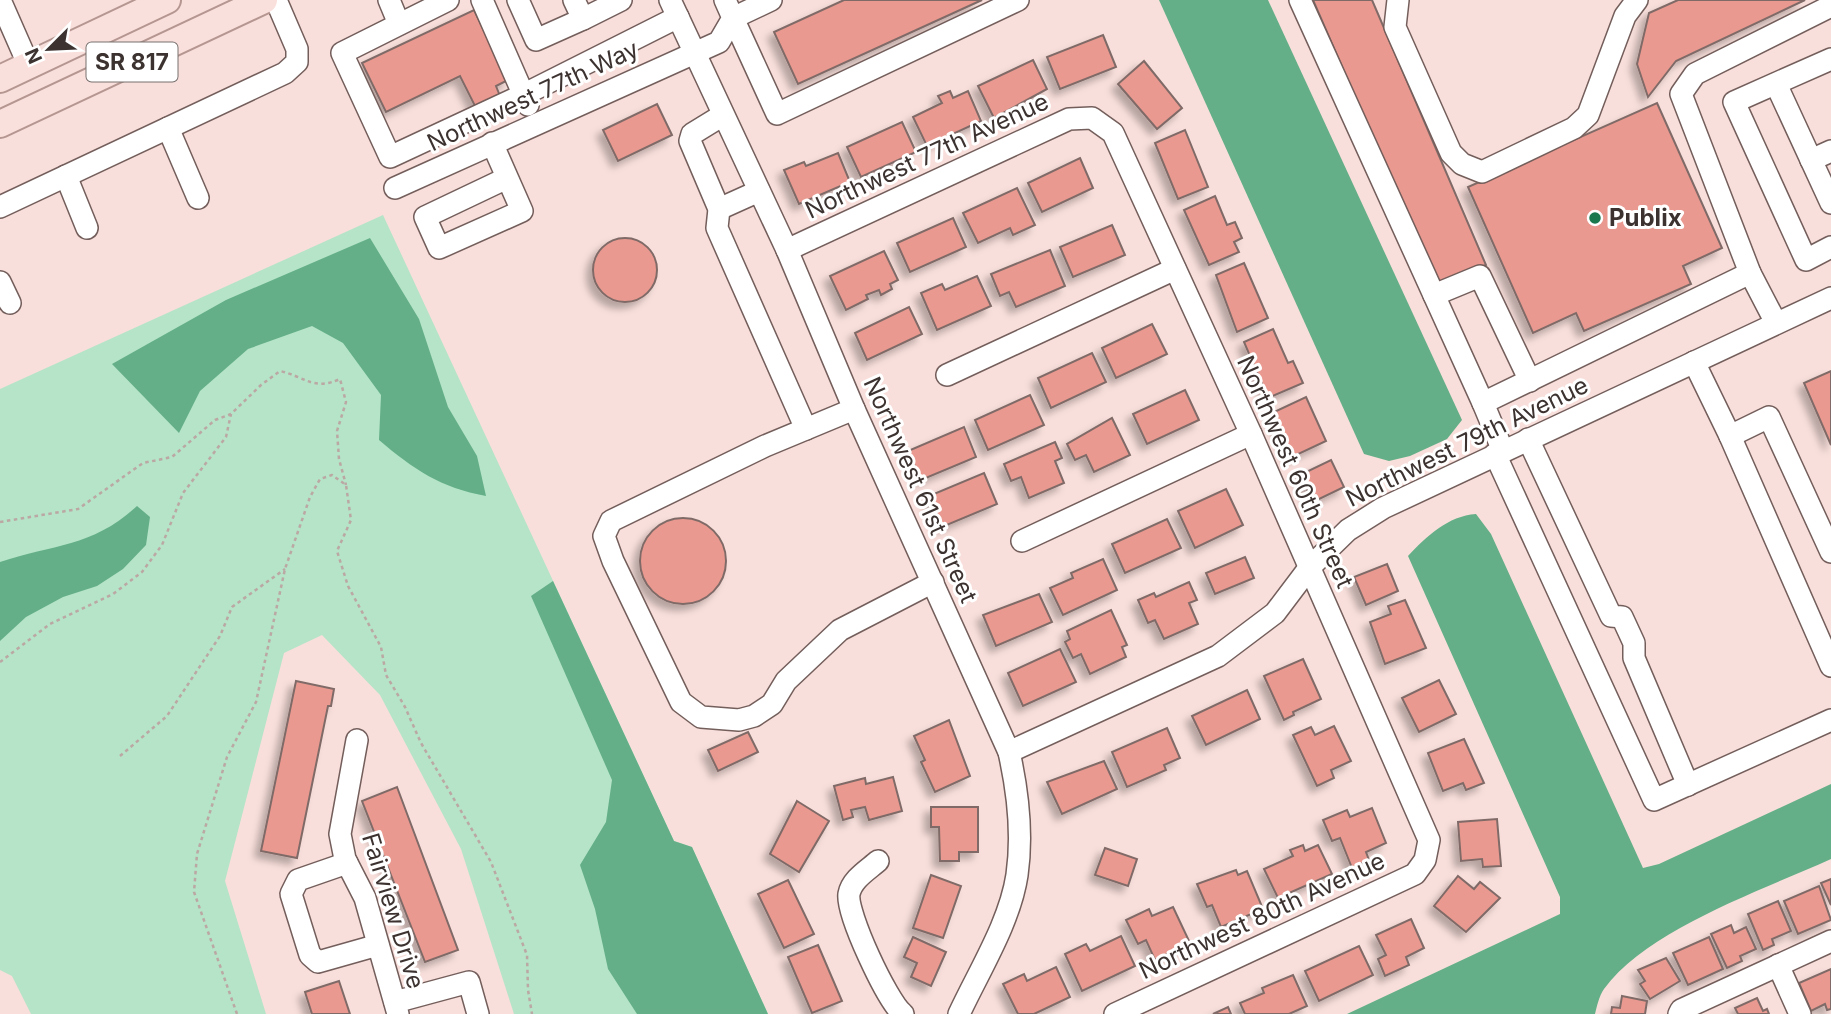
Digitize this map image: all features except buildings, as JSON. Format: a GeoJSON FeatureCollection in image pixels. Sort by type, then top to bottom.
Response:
{"type":"FeatureCollection","features":[{"type":"Feature","properties":{"kind":"main road","name":"SR 817"},"geometry":{"type":"LineString","coordinates":[[0,79],[167,0]]}},
{"type":"Feature","properties":{"kind":"main road","name":"SR 817"},"geometry":{"type":"LineString","coordinates":[[0,124],[264,0]]}},
{"type":"Feature","properties":{"kind":"street"},"geometry":{"type":"LineString","coordinates":[[0,0],[29,66]]}},
{"type":"Feature","properties":{"kind":"street"},"geometry":{"type":"LineString","coordinates":[[0,207],[285,73],[297,62],[297,49],[276,0]]}},
{"type":"Feature","properties":{"kind":"street"},"geometry":{"type":"LineString","coordinates":[[388,0],[406,14]]}},
{"type":"Feature","properties":{"kind":"street"},"geometry":{"type":"LineString","coordinates":[[448,0],[406,14],[342,52],[390,157],[523,95],[674,9]]}},
{"type":"Feature","properties":{"kind":"street"},"geometry":{"type":"LineString","coordinates":[[482,0],[536,123]]}},
{"type":"Feature","properties":{"kind":"street"},"geometry":{"type":"LineString","coordinates":[[518,0],[536,40],[578,9],[621,0]]}},
{"type":"Feature","properties":{"kind":"street"},"geometry":{"type":"LineString","coordinates":[[771,0],[729,9],[777,114],[1011,1]]}},
{"type":"Feature","properties":{"kind":"street"},"geometry":{"type":"LineString","coordinates":[[1300,0],[1483,403],[1499,452],[1654,800],[1831,720]]}},
{"type":"Feature","properties":{"kind":"street"},"geometry":{"type":"LineString","coordinates":[[1398,0],[1395,27],[1451,153],[1462,164],[1482,172],[1574,128],[1588,115],[1625,16],[1637,0]]}},
{"type":"Feature","properties":{"kind":"street"},"geometry":{"type":"LineString","coordinates":[[1776,323],[1749,273],[1681,94],[1695,74],[1831,6]]}},
{"type":"Feature","properties":{"kind":"street","name":"Northwest 61st Street"},"geometry":{"type":"LineString","coordinates":[[674,9],[786,250],[854,409],[1009,752],[1018,792],[1017,877],[1003,919],[959,1014]]}},
{"type":"Feature","properties":{"kind":"street","name":"Northwest 77th Way"},"geometry":{"type":"LineString","coordinates":[[395,188],[693,51],[719,42],[729,9]]}},
{"type":"Feature","properties":{"kind":"street"},"geometry":{"type":"LineString","coordinates":[[1831,59],[1734,103],[1805,260],[1831,247]]}},
{"type":"Feature","properties":{"kind":"street"},"geometry":{"type":"LineString","coordinates":[[1776,84],[1829,194]]}},
{"type":"Feature","properties":{"kind":"street"},"geometry":{"type":"LineString","coordinates":[[723,115],[692,134],[690,141],[719,209],[717,228],[806,429]]}},
{"type":"Feature","properties":{"kind":"street","name":"Northwest 77th Avenue"},"geometry":{"type":"LineString","coordinates":[[786,250],[1069,119],[1092,118]]}},
{"type":"Feature","properties":{"kind":"street","name":"Northwest 60th Street"},"geometry":{"type":"LineString","coordinates":[[1092,118],[1113,133],[1251,434],[1429,840],[1425,860]]}},
{"type":"Feature","properties":{"kind":"street"},"geometry":{"type":"LineString","coordinates":[[168,128],[198,198]]}},
{"type":"Feature","properties":{"kind":"street"},"geometry":{"type":"LineString","coordinates":[[492,143],[507,178]]}},
{"type":"Feature","properties":{"kind":"street"},"geometry":{"type":"LineString","coordinates":[[1811,160],[1831,151]]}},
{"type":"Feature","properties":{"kind":"street"},"geometry":{"type":"LineString","coordinates":[[66,176],[87,228]]}},
{"type":"Feature","properties":{"kind":"street"},"geometry":{"type":"LineString","coordinates":[[719,209],[759,191]]}},
{"type":"Feature","properties":{"kind":"street"},"geometry":{"type":"LineString","coordinates":[[947,375],[1175,270]]}},
{"type":"Feature","properties":{"kind":"street"},"geometry":{"type":"LineString","coordinates":[[1483,403],[1749,273]]}},
{"type":"Feature","properties":{"kind":"street"},"geometry":{"type":"LineString","coordinates":[[1434,295],[1480,276],[1530,381]]}},
{"type":"Feature","properties":{"kind":"street"},"geometry":{"type":"LineString","coordinates":[[0,282],[10,303]]}},
{"type":"Feature","properties":{"kind":"street","name":"Northwest 79th Avenue"},"geometry":{"type":"LineString","coordinates":[[1009,752],[1218,656],[1275,613],[1309,568],[1359,522],[1499,452],[1831,298]]}},
{"type":"Feature","properties":{"kind":"street"},"geometry":{"type":"LineString","coordinates":[[1694,362],[1730,436],[1831,666]]}},
{"type":"Feature","properties":{"kind":"street"},"geometry":{"type":"LineString","coordinates":[[854,409],[711,471],[611,521],[604,536],[612,561],[681,702],[701,717],[739,720],[754,716],[772,704],[786,681],[840,630],[933,582]]}},
{"type":"Feature","properties":{"kind":"street"},"geometry":{"type":"LineString","coordinates":[[1730,436],[1769,417],[1831,552]]}},
{"type":"Feature","properties":{"kind":"street"},"geometry":{"type":"LineString","coordinates":[[1022,541],[1251,434]]}},
{"type":"Feature","properties":{"kind":"street"},"geometry":{"type":"LineString","coordinates":[[1528,439],[1611,616],[1622,617],[1634,643],[1634,658],[1688,785]]}},
{"type":"Feature","properties":{"kind":"street","name":"Fairview Drive"},"geometry":{"type":"LineString","coordinates":[[357,740],[340,834],[347,863],[365,898],[396,1008]]}},
{"type":"Feature","properties":{"kind":"street","name":"Northwest 80th Avenue"},"geometry":{"type":"LineString","coordinates":[[1115,1014],[1415,874],[1425,860]]}},
{"type":"Feature","properties":{"kind":"street"},"geometry":{"type":"LineString","coordinates":[[878,862],[854,882],[849,895],[858,929],[887,990],[903,1014]]}},
{"type":"Feature","properties":{"kind":"street"},"geometry":{"type":"LineString","coordinates":[[347,863],[298,880],[290,894],[310,955],[318,962],[378,945]]}},
{"type":"Feature","properties":{"kind":"street"},"geometry":{"type":"LineString","coordinates":[[1679,1014],[1831,940]]}},
{"type":"Feature","properties":{"kind":"street"},"geometry":{"type":"LineString","coordinates":[[1778,965],[1800,1014]]}},
{"type":"Feature","properties":{"kind":"street"},"geometry":{"type":"LineString","coordinates":[[396,1008],[469,982],[478,1014]]}},
{"type":"Feature","properties":{"kind":"path"},"geometry":{"type":"LineString","coordinates":[[0,522],[78,509],[143,463],[172,457],[215,419],[232,414],[261,385],[281,372],[298,375],[312,385],[327,384],[340,379],[346,402],[337,431],[339,458],[346,485]]}},
{"type":"Feature","properties":{"kind":"path"},"geometry":{"type":"LineString","coordinates":[[0,662],[13,649],[50,624],[113,594],[142,572],[162,545],[183,493],[226,437],[232,414]]}},
{"type":"Feature","properties":{"kind":"path"},"geometry":{"type":"LineString","coordinates":[[120,756],[167,716],[220,636],[232,607],[285,569]]}},
{"type":"Feature","properties":{"kind":"shaded area"},"geometry":{"type":"Polygon","coordinates":[[[1159,0],[1268,0],[1462,420],[1447,439],[1410,456],[1389,461],[1364,454],[1159,0]]]}},
{"type":"Feature","properties":{"kind":"shaded area"},"geometry":{"type":"Polygon","coordinates":[[[383,215],[674,841],[692,847],[768,1014],[514,1014],[461,849],[380,695],[322,635],[284,653],[225,881],[266,1014],[31,1014],[12,976],[0,970],[0,389],[383,215]]]}},
{"type":"Feature","properties":{"kind":"shaded area"},"geometry":{"type":"Polygon","coordinates":[[[370,238],[419,319],[448,407],[477,456],[486,496],[455,488],[428,476],[379,440],[381,395],[343,343],[312,326],[248,349],[200,391],[179,433],[112,364],[226,300],[370,238]]]}},
{"type":"Feature","properties":{"kind":"shaded area"},"geometry":{"type":"Polygon","coordinates":[[[137,506],[150,517],[146,545],[123,569],[97,586],[63,597],[26,617],[0,641],[0,562],[89,537],[105,530],[137,506]]]}},
{"type":"Feature","properties":{"kind":"shaded area"},"geometry":{"type":"Polygon","coordinates":[[[1476,514],[1491,534],[1643,868],[1659,864],[1831,784],[1831,859],[1708,913],[1648,948],[1624,967],[1604,989],[1595,1014],[1347,1014],[1560,914],[1560,897],[1408,556],[1430,534],[1447,523],[1476,514]]]}},
{"type":"Feature","properties":{"kind":"shaded area"},"geometry":{"type":"Polygon","coordinates":[[[553,581],[674,841],[692,847],[768,1014],[637,1014],[608,969],[595,909],[580,865],[606,822],[612,780],[531,596],[553,581]]]}},
{"type":"Feature","properties":{"kind":"place","name":"Publix"},"geometry":{"type":"Point","coordinates":[1595,218]}}]}
